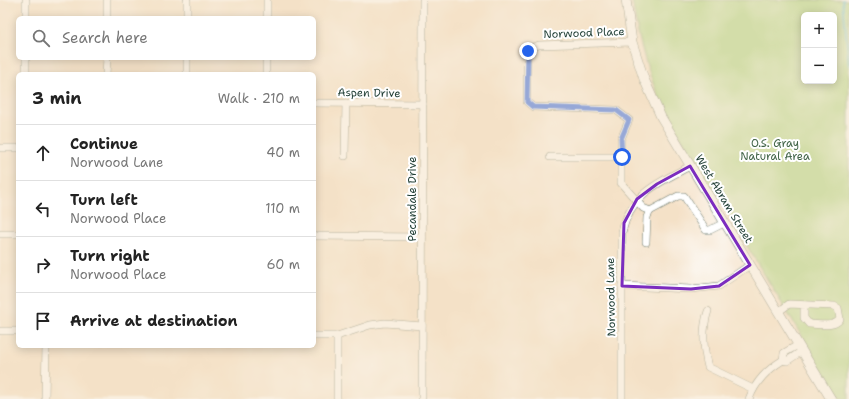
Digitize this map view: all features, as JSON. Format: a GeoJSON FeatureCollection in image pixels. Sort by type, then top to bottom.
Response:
{"type":"FeatureCollection","features":[{"type":"Feature","properties":{"kind":"main road","name":"West Abram Street"},"geometry":{"type":"LineString","coordinates":[[626,0],[632,42],[644,79],[661,117],[831,399]]}},
{"type":"Feature","properties":{"kind":"street"},"geometry":{"type":"LineString","coordinates":[[26,0],[26,16]]}},
{"type":"Feature","properties":{"kind":"street"},"geometry":{"type":"LineString","coordinates":[[107,0],[107,16]]}},
{"type":"Feature","properties":{"kind":"street"},"geometry":{"type":"LineString","coordinates":[[187,0],[187,16]]}},
{"type":"Feature","properties":{"kind":"street"},"geometry":{"type":"LineString","coordinates":[[267,0],[267,16]]}},
{"type":"Feature","properties":{"kind":"street","name":"Pecandale Drive"},"geometry":{"type":"LineString","coordinates":[[422,399],[424,0]]}},
{"type":"Feature","properties":{"kind":"street","name":"Norwood Place"},"geometry":{"type":"LineString","coordinates":[[622,157],[621,139],[629,120],[616,110],[530,106],[527,102],[527,54],[533,47],[539,45],[632,42]]}},
{"type":"Feature","properties":{"kind":"street"},"geometry":{"type":"LineString","coordinates":[[26,60],[26,72]]}},
{"type":"Feature","properties":{"kind":"street"},"geometry":{"type":"LineString","coordinates":[[106,60],[106,72]]}},
{"type":"Feature","properties":{"kind":"street"},"geometry":{"type":"LineString","coordinates":[[187,60],[187,72]]}},
{"type":"Feature","properties":{"kind":"street"},"geometry":{"type":"LineString","coordinates":[[266,60],[266,72]]}},
{"type":"Feature","properties":{"kind":"street","name":"Aspen Drive"},"geometry":{"type":"LineString","coordinates":[[316,103],[423,104]]}},
{"type":"Feature","properties":{"kind":"street"},"geometry":{"type":"LineString","coordinates":[[346,103],[346,156]]}},
{"type":"Feature","properties":{"kind":"street"},"geometry":{"type":"LineString","coordinates":[[0,148],[16,148]]}},
{"type":"Feature","properties":{"kind":"street"},"geometry":{"type":"LineString","coordinates":[[550,157],[622,157],[621,183],[637,199],[643,208],[650,211]]}},
{"type":"Feature","properties":{"kind":"street","name":"Norwood Lane"},"geometry":{"type":"LineString","coordinates":[[622,399],[622,232],[628,214],[637,199],[657,184],[690,166]]}},
{"type":"Feature","properties":{"kind":"street"},"geometry":{"type":"LineString","coordinates":[[646,242],[647,217],[650,211],[678,196],[684,196],[706,230],[710,230],[724,223]]}},
{"type":"Feature","properties":{"kind":"street"},"geometry":{"type":"LineString","coordinates":[[0,234],[16,234]]}},
{"type":"Feature","properties":{"kind":"street"},"geometry":{"type":"LineString","coordinates":[[316,236],[422,237]]}},
{"type":"Feature","properties":{"kind":"street"},"geometry":{"type":"LineString","coordinates":[[622,286],[691,289],[719,286],[750,265]]}},
{"type":"Feature","properties":{"kind":"street"},"geometry":{"type":"LineString","coordinates":[[778,312],[789,304],[804,306],[834,306],[838,308],[840,319],[837,323],[832,324],[810,324],[804,318],[804,306]]}},
{"type":"Feature","properties":{"kind":"street"},"geometry":{"type":"LineString","coordinates":[[708,311],[704,323],[704,353],[708,367],[753,389]]}},
{"type":"Feature","properties":{"kind":"street"},"geometry":{"type":"LineString","coordinates":[[316,336],[337,336],[370,325],[385,323],[422,326]]}},
{"type":"Feature","properties":{"kind":"street"},"geometry":{"type":"LineString","coordinates":[[0,331],[16,331]]}},
{"type":"Feature","properties":{"kind":"street"},"geometry":{"type":"LineString","coordinates":[[337,336],[337,399]]}},
{"type":"Feature","properties":{"kind":"street"},"geometry":{"type":"LineString","coordinates":[[45,399],[46,348]]}},
{"type":"Feature","properties":{"kind":"street"},"geometry":{"type":"LineString","coordinates":[[749,399],[753,389],[767,371],[783,360],[787,361],[800,348]]}},
{"type":"Feature","properties":{"kind":"highlighted area"},"geometry":{"type":"Polygon","coordinates":[[[690,166],[750,265],[719,286],[691,289],[622,286],[624,223],[637,199],[657,184],[690,166]]]}},
{"type":"Feature","properties":{"kind":"green space","name":"O.S. Gray Natural Area"},"geometry":{"type":"Polygon","coordinates":[[[632,0],[849,0],[849,399],[840,399],[666,113],[649,72],[641,44],[632,0]]]}},
{"type":"Feature","properties":{"kind":"waterway"},"geometry":{"type":"LineString","coordinates":[[843,0],[849,66]]}},
{"type":"Feature","properties":{"kind":"route"},"geometry":{"type":"LineString","coordinates":[[528,51],[527,102],[530,106],[616,110],[629,120],[621,139],[622,157]]}}]}
